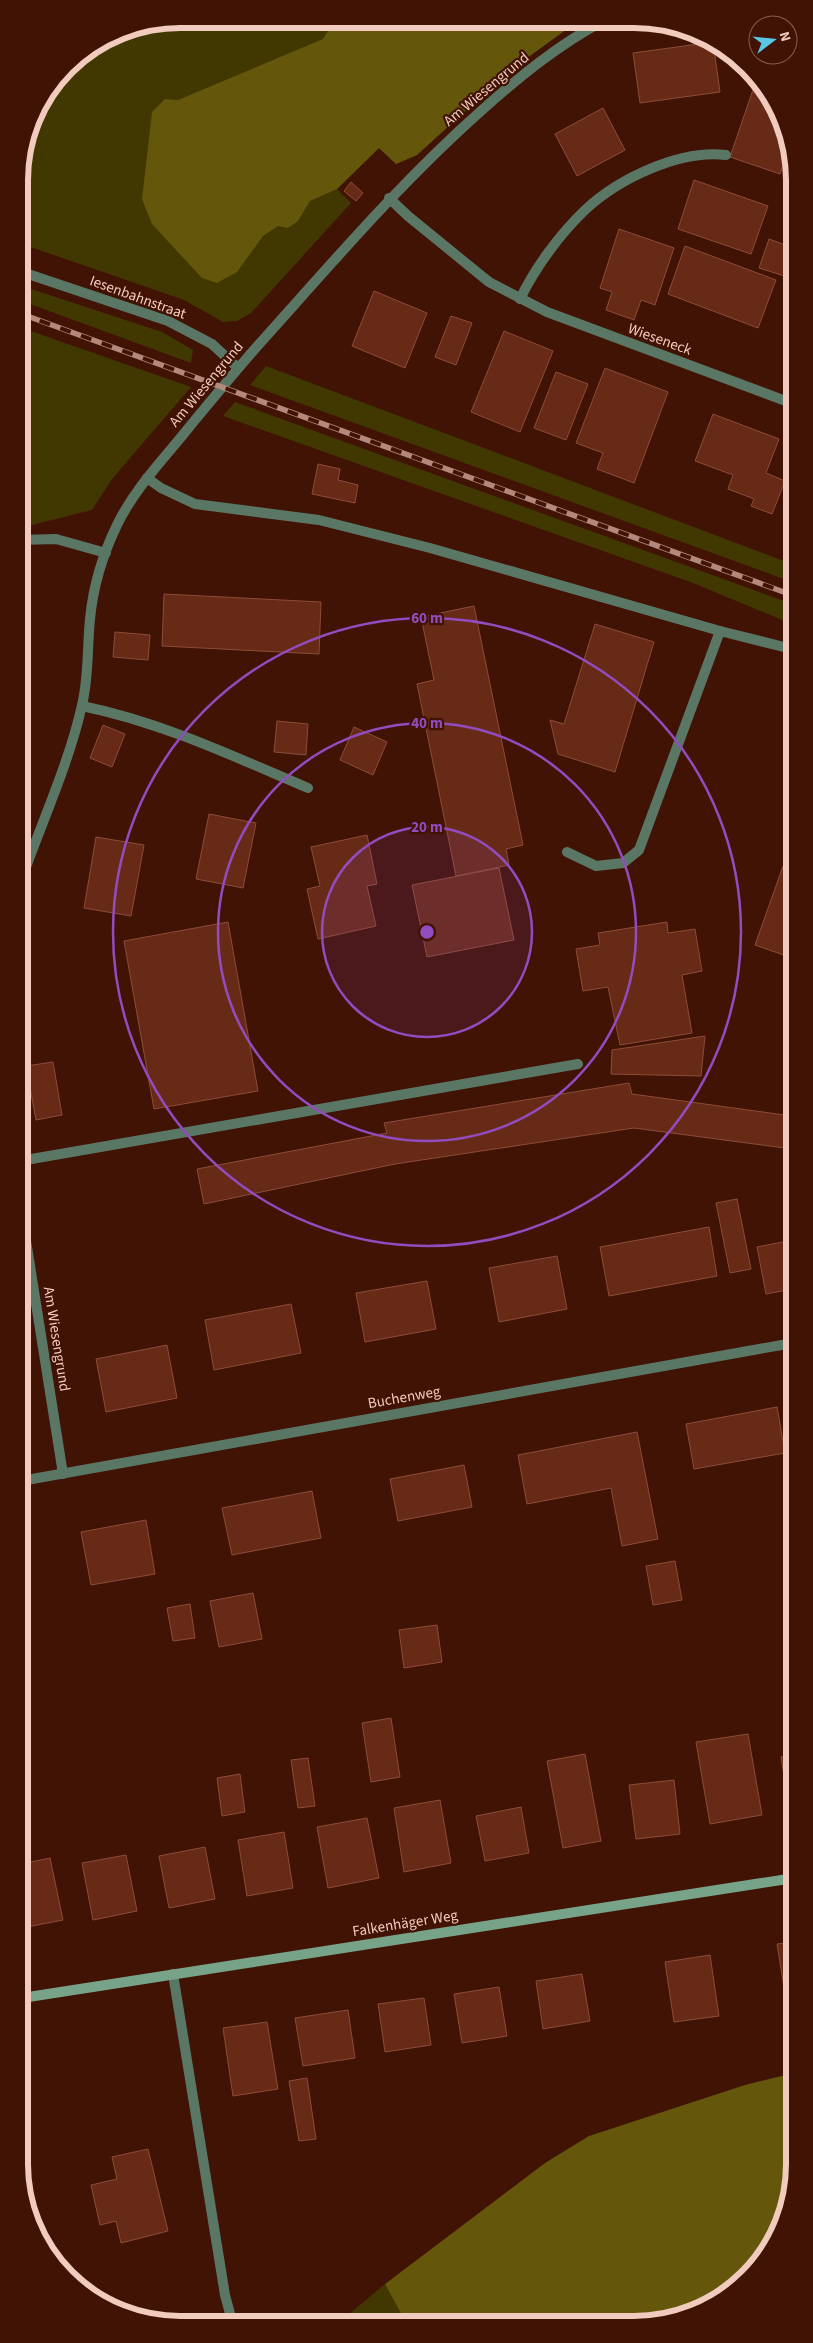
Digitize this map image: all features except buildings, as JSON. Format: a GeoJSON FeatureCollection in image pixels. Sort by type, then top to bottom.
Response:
{"type":"FeatureCollection","features":[{"type":"Feature","properties":{"kind":"street","name":"Am Wiesengrund"},"geometry":{"type":"LineString","coordinates":[[28,862],[73,739],[82,706],[87,679],[90,617],[96,586],[106,553],[117,525],[147,478],[238,368],[389,198],[457,132],[518,78],[578,35],[591,28]]}},
{"type":"Feature","properties":{"kind":"street"},"geometry":{"type":"LineString","coordinates":[[520,299],[530,278],[564,233],[585,210],[606,194],[647,170],[690,155],[709,153],[726,155]]}},
{"type":"Feature","properties":{"kind":"street","name":"Wieseneck"},"geometry":{"type":"LineString","coordinates":[[389,198],[408,216],[489,282],[520,299],[547,312],[786,402]]}},
{"type":"Feature","properties":{"kind":"street","name":"Iesenbahnstraat"},"geometry":{"type":"LineString","coordinates":[[28,274],[168,321],[212,344],[238,368]]}},
{"type":"Feature","properties":{"kind":"street"},"geometry":{"type":"LineString","coordinates":[[147,478],[161,488],[195,504],[319,520],[430,548],[720,631],[786,647]]}},
{"type":"Feature","properties":{"kind":"street"},"geometry":{"type":"LineString","coordinates":[[28,540],[56,539],[106,553]]}},
{"type":"Feature","properties":{"kind":"street"},"geometry":{"type":"LineString","coordinates":[[567,852],[596,866],[624,863],[639,850],[720,631]]}},
{"type":"Feature","properties":{"kind":"street"},"geometry":{"type":"LineString","coordinates":[[82,706],[189,738],[308,788]]}},
{"type":"Feature","properties":{"kind":"street"},"geometry":{"type":"LineString","coordinates":[[28,1160],[578,1064]]}},
{"type":"Feature","properties":{"kind":"street","name":"Am Wiesengrund"},"geometry":{"type":"LineString","coordinates":[[28,1258],[63,1474]]}},
{"type":"Feature","properties":{"kind":"street","name":"Buchenweg"},"geometry":{"type":"LineString","coordinates":[[28,1480],[785,1344]]}},
{"type":"Feature","properties":{"kind":"street","name":"Falkenhäger Weg"},"geometry":{"type":"LineString","coordinates":[[28,1997],[785,1879]]}},
{"type":"Feature","properties":{"kind":"street"},"geometry":{"type":"LineString","coordinates":[[173,1974],[225,2295],[231,2316]]}},
{"type":"Feature","properties":{"kind":"shaded area"},"geometry":{"type":"Polygon","coordinates":[[[330,28],[568,28],[509,71],[417,155],[396,164],[379,148],[337,189],[310,201],[298,221],[288,228],[278,226],[263,236],[237,272],[217,283],[202,278],[152,224],[142,199],[152,112],[165,99],[178,100],[323,39],[330,28]]]}},
{"type":"Feature","properties":{"kind":"shaded area"},"geometry":{"type":"Polygon","coordinates":[[[568,28],[509,71],[417,155],[396,164],[379,148],[337,189],[351,203],[251,313],[237,321],[223,322],[184,300],[28,246],[28,169],[33,140],[39,121],[53,95],[65,79],[95,53],[121,39],[159,29],[568,28]]]}},
{"type":"Feature","properties":{"kind":"shaded area"},"geometry":{"type":"Polygon","coordinates":[[[28,288],[162,332],[193,350],[191,363],[28,303],[28,288]]]}},
{"type":"Feature","properties":{"kind":"shaded area"},"geometry":{"type":"Polygon","coordinates":[[[28,330],[191,387],[112,479],[92,510],[28,526],[28,330]]]}},
{"type":"Feature","properties":{"kind":"shaded area"},"geometry":{"type":"Polygon","coordinates":[[[266,366],[786,562],[786,580],[250,385],[266,366]]]}},
{"type":"Feature","properties":{"kind":"shaded area"},"geometry":{"type":"Polygon","coordinates":[[[235,402],[786,602],[786,621],[693,583],[223,416],[235,402]]]}},
{"type":"Feature","properties":{"kind":"shaded area"},"geometry":{"type":"Polygon","coordinates":[[[785,2075],[785,2174],[783,2193],[774,2222],[754,2256],[741,2271],[710,2295],[683,2307],[663,2313],[634,2316],[402,2316],[385,2284],[545,2163],[589,2136],[745,2085],[785,2075]]]}},
{"type":"Feature","properties":{"kind":"shaded area"},"geometry":{"type":"Polygon","coordinates":[[[385,2284],[402,2316],[347,2316],[385,2284]]]}},
{"type":"Feature","properties":{"kind":"railway"},"geometry":{"type":"LineString","coordinates":[[28,316],[786,593]]}}]}
